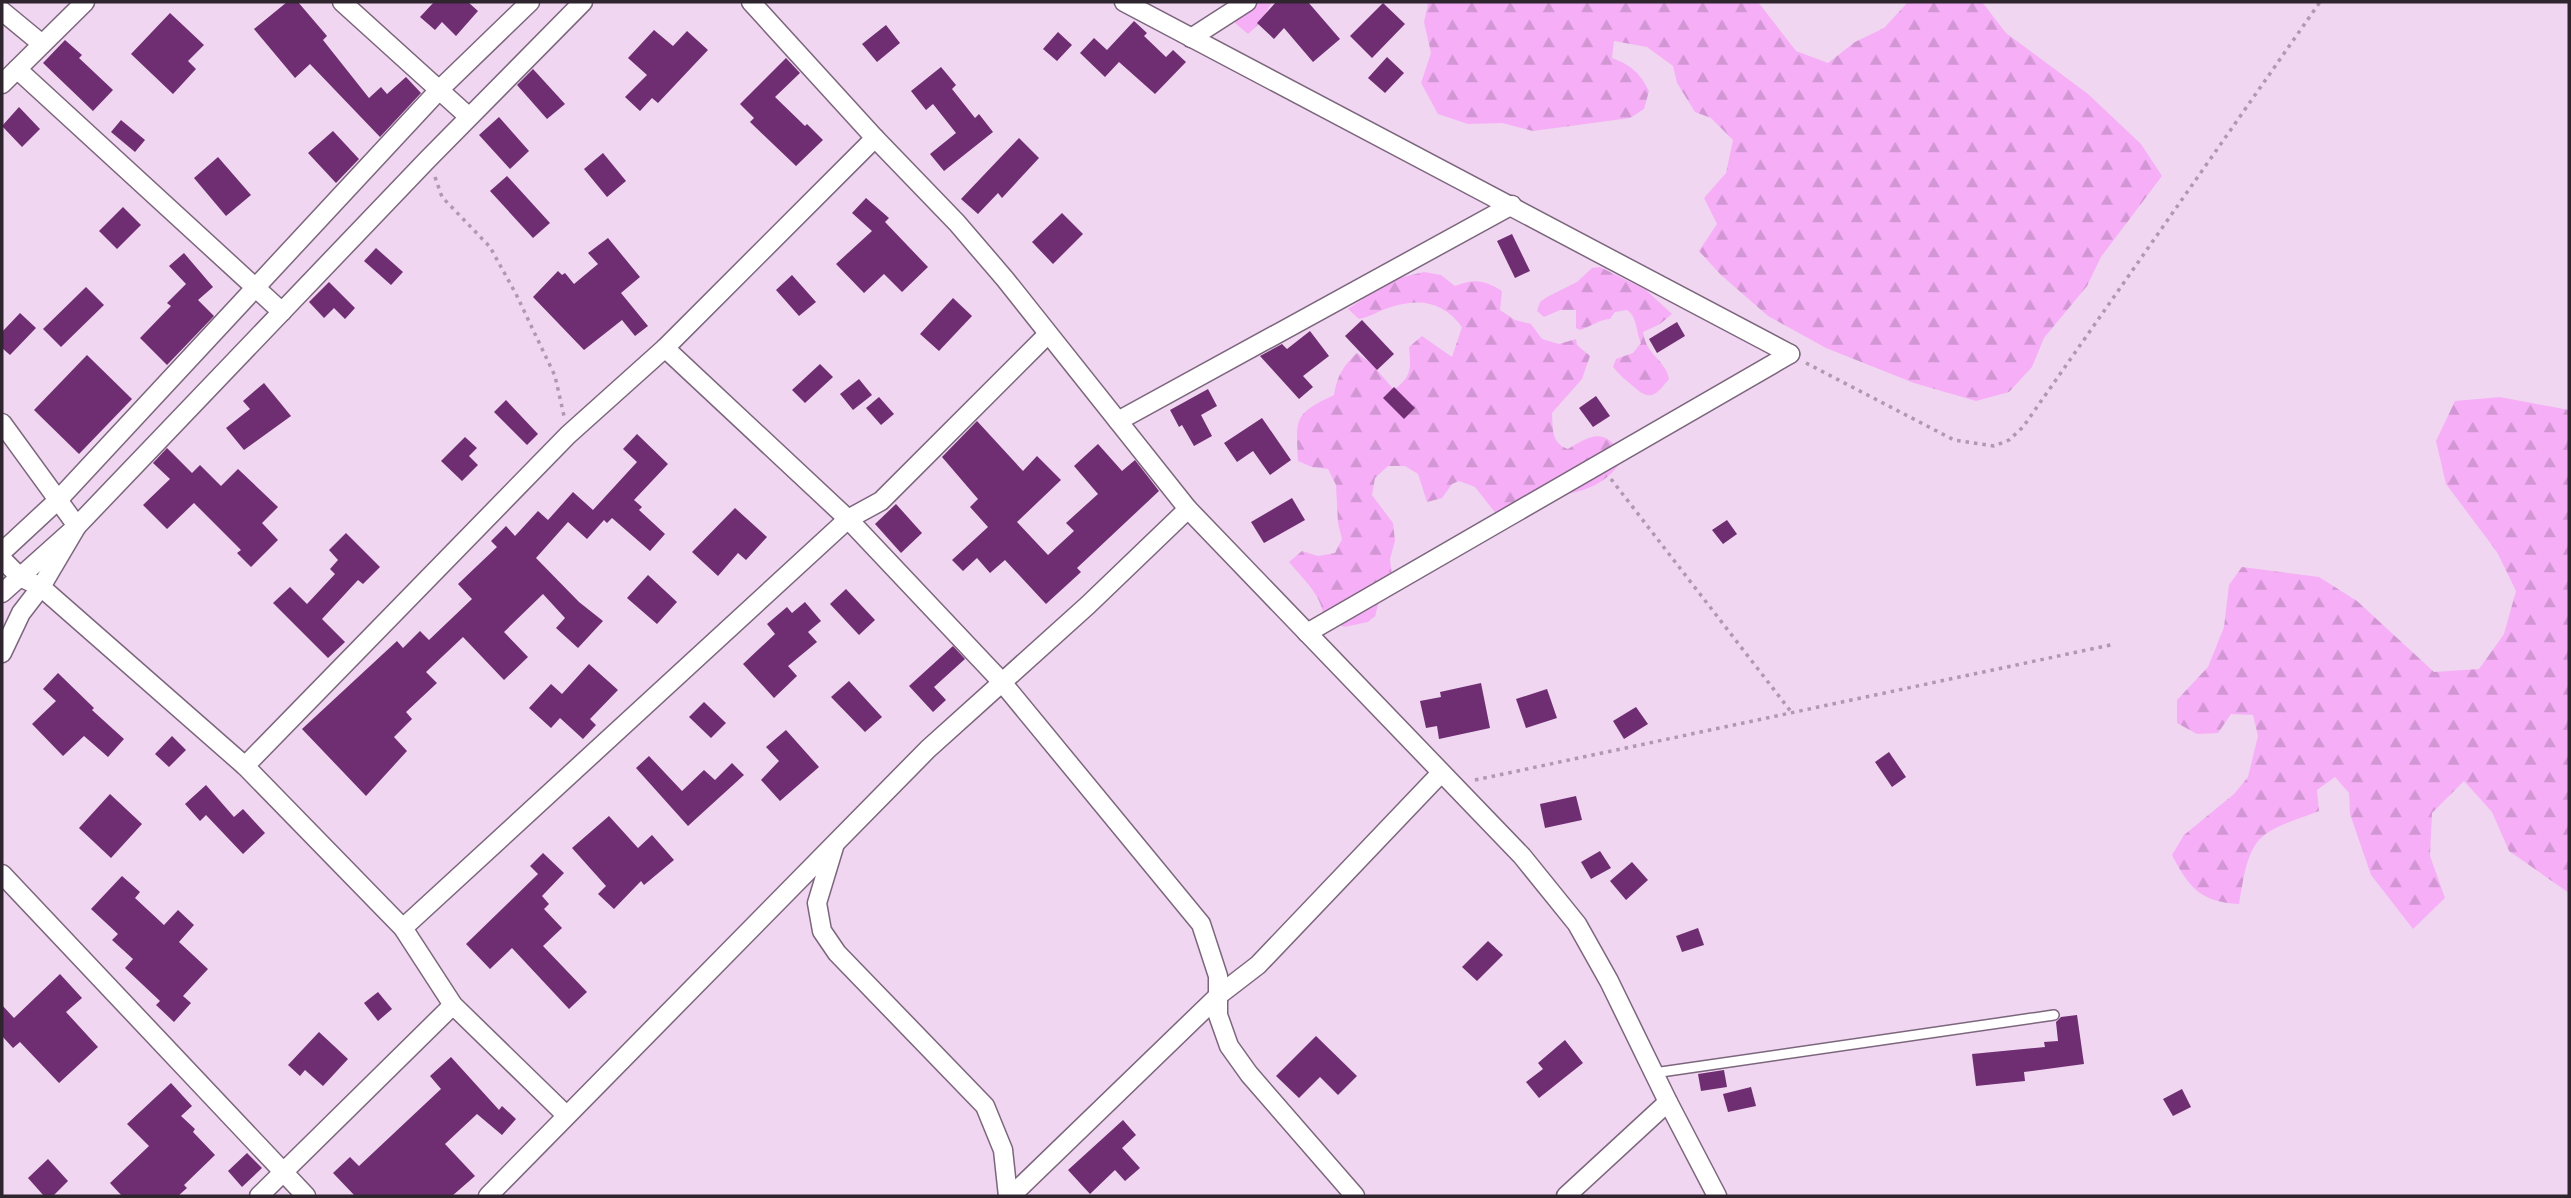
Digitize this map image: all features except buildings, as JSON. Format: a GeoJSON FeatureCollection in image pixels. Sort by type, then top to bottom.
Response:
{"type":"FeatureCollection","features":[{"type":"Feature","properties":{"kind":"street"},"geometry":{"type":"LineString","coordinates":[[2,83],[86,2]]}},
{"type":"Feature","properties":{"kind":"street"},"geometry":{"type":"LineString","coordinates":[[342,2],[469,117]]}},
{"type":"Feature","properties":{"kind":"street"},"geometry":{"type":"LineString","coordinates":[[2,552],[58,500],[440,89],[530,2]]}},
{"type":"Feature","properties":{"kind":"street"},"geometry":{"type":"LineString","coordinates":[[2,593],[77,526],[428,159],[583,2]]}},
{"type":"Feature","properties":{"kind":"street"},"geometry":{"type":"LineString","coordinates":[[751,2],[957,223],[1188,509],[1522,856],[1577,924],[1609,981],[1717,1196]]}},
{"type":"Feature","properties":{"kind":"street"},"geometry":{"type":"LineString","coordinates":[[1124,2],[1790,354]]}},
{"type":"Feature","properties":{"kind":"street"},"geometry":{"type":"LineString","coordinates":[[1191,38],[1247,2]]}},
{"type":"Feature","properties":{"kind":"street"},"geometry":{"type":"LineString","coordinates":[[2,11],[42,44]]}},
{"type":"Feature","properties":{"kind":"street"},"geometry":{"type":"LineString","coordinates":[[17,69],[282,312]]}},
{"type":"Feature","properties":{"kind":"street"},"geometry":{"type":"LineString","coordinates":[[245,766],[568,435],[666,348],[875,138]]}},
{"type":"Feature","properties":{"kind":"street"},"geometry":{"type":"LineString","coordinates":[[1118,421],[1512,205]]}},
{"type":"Feature","properties":{"kind":"street"},"geometry":{"type":"LineString","coordinates":[[403,928],[848,519],[881,500],[1048,334]]}},
{"type":"Feature","properties":{"kind":"street"},"geometry":{"type":"LineString","coordinates":[[666,348],[848,519],[1001,681],[1201,924],[1218,976],[1218,1015],[1229,1046],[1249,1074],[1355,1196]]}},
{"type":"Feature","properties":{"kind":"street"},"geometry":{"type":"LineString","coordinates":[[1307,633],[1790,354]]}},
{"type":"Feature","properties":{"kind":"street"},"geometry":{"type":"LineString","coordinates":[[2,424],[77,526]]}},
{"type":"Feature","properties":{"kind":"street"},"geometry":{"type":"LineString","coordinates":[[488,1196],[928,749],[1088,605],[1188,509]]}},
{"type":"Feature","properties":{"kind":"street"},"geometry":{"type":"LineString","coordinates":[[2,653],[21,612],[41,587],[77,526]]}},
{"type":"Feature","properties":{"kind":"street"},"geometry":{"type":"LineString","coordinates":[[2,559],[20,577],[41,587],[245,766],[403,928],[453,1005],[566,1115]]}},
{"type":"Feature","properties":{"kind":"street"},"geometry":{"type":"LineString","coordinates":[[1009,1196],[1219,995],[1258,965],[1447,779]]}},
{"type":"Feature","properties":{"kind":"street"},"geometry":{"type":"LineString","coordinates":[[835,844],[817,903],[822,931],[837,953],[985,1106],[1003,1150],[1009,1196]]}},
{"type":"Feature","properties":{"kind":"street"},"geometry":{"type":"LineString","coordinates":[[2,874],[306,1196]]}},
{"type":"Feature","properties":{"kind":"street"},"geometry":{"type":"LineString","coordinates":[[259,1196],[453,1005]]}},
{"type":"Feature","properties":{"kind":"street"},"geometry":{"type":"LineString","coordinates":[[1566,1196],[1668,1102]]}},
{"type":"Feature","properties":{"kind":"lane"},"geometry":{"type":"LineString","coordinates":[[1654,1073],[2054,1015]]}},
{"type":"Feature","properties":{"kind":"path"},"geometry":{"type":"LineString","coordinates":[[1790,354],[1954,440],[1993,446],[2009,440],[2023,427],[2320,2]]}},
{"type":"Feature","properties":{"kind":"path"},"geometry":{"type":"LineString","coordinates":[[428,159],[442,197],[490,247],[516,294],[555,376],[568,435]]}},
{"type":"Feature","properties":{"kind":"path"},"geometry":{"type":"LineString","coordinates":[[1599,464],[1792,713]]}},
{"type":"Feature","properties":{"kind":"path"},"geometry":{"type":"LineString","coordinates":[[1447,779],[1792,713],[2115,645]]}},
{"type":"Feature","properties":{"kind":"green space"},"geometry":{"type":"Polygon","coordinates":[[[1241,2],[1272,2],[1260,23],[1248,34],[1235,23],[1241,2]]]}},
{"type":"Feature","properties":{"kind":"green space"},"geometry":{"type":"Polygon","coordinates":[[[1426,2],[1758,2],[1796,51],[1828,63],[1855,42],[1884,28],[1908,2],[1982,2],[2006,33],[2088,94],[2141,144],[2162,176],[2101,257],[2087,286],[2044,338],[2032,367],[2009,392],[1976,401],[1914,383],[1826,348],[1768,316],[1721,275],[1699,251],[1717,224],[1704,198],[1726,173],[1733,140],[1711,118],[1695,112],[1677,83],[1673,66],[1647,47],[1614,41],[1612,58],[1634,70],[1649,91],[1644,109],[1630,118],[1533,131],[1502,123],[1468,124],[1438,114],[1421,83],[1431,53],[1424,22],[1428,4],[1426,2]]]}},
{"type":"Feature","properties":{"kind":"green space"},"geometry":{"type":"Polygon","coordinates":[[[1600,267],[1646,290],[1672,314],[1660,324],[1643,332],[1648,347],[1664,367],[1669,379],[1653,395],[1640,392],[1613,367],[1616,359],[1633,353],[1641,343],[1635,320],[1627,310],[1615,312],[1610,319],[1580,330],[1576,328],[1576,310],[1560,310],[1544,317],[1537,311],[1540,302],[1547,297],[1577,282],[1592,268],[1600,267]]]}},
{"type":"Feature","properties":{"kind":"green space"},"geometry":{"type":"Polygon","coordinates":[[[1424,272],[1441,275],[1455,286],[1474,281],[1490,284],[1502,291],[1500,310],[1515,320],[1531,324],[1542,339],[1559,344],[1576,339],[1577,345],[1590,356],[1582,379],[1552,413],[1556,439],[1568,449],[1598,436],[1610,441],[1624,456],[1614,470],[1596,485],[1549,499],[1522,521],[1511,525],[1505,525],[1475,487],[1459,481],[1452,484],[1442,498],[1427,502],[1418,474],[1405,466],[1388,466],[1375,478],[1372,495],[1393,523],[1395,541],[1390,559],[1392,576],[1382,591],[1375,616],[1368,622],[1344,627],[1323,615],[1315,593],[1289,562],[1302,551],[1318,556],[1335,553],[1342,539],[1338,523],[1336,485],[1328,469],[1312,467],[1298,461],[1298,427],[1304,413],[1334,395],[1341,372],[1357,353],[1372,364],[1394,390],[1409,372],[1409,347],[1422,336],[1452,357],[1462,327],[1439,307],[1422,303],[1402,304],[1359,319],[1348,309],[1391,280],[1424,272]]]}},
{"type":"Feature","properties":{"kind":"green space"},"geometry":{"type":"Polygon","coordinates":[[[2500,397],[2569,410],[2569,893],[2509,851],[2492,812],[2464,781],[2432,813],[2430,856],[2445,898],[2413,929],[2371,875],[2350,814],[2349,793],[2335,777],[2317,790],[2319,811],[2279,826],[2259,840],[2248,862],[2239,904],[2206,896],[2184,876],[2172,855],[2184,835],[2234,794],[2248,777],[2258,736],[2253,715],[2231,714],[2218,733],[2197,734],[2177,723],[2177,700],[2208,667],[2224,627],[2229,585],[2242,567],[2319,577],[2357,601],[2434,672],[2479,669],[2504,634],[2516,591],[2497,552],[2446,484],[2436,441],[2455,401],[2500,397]]]}}]}
